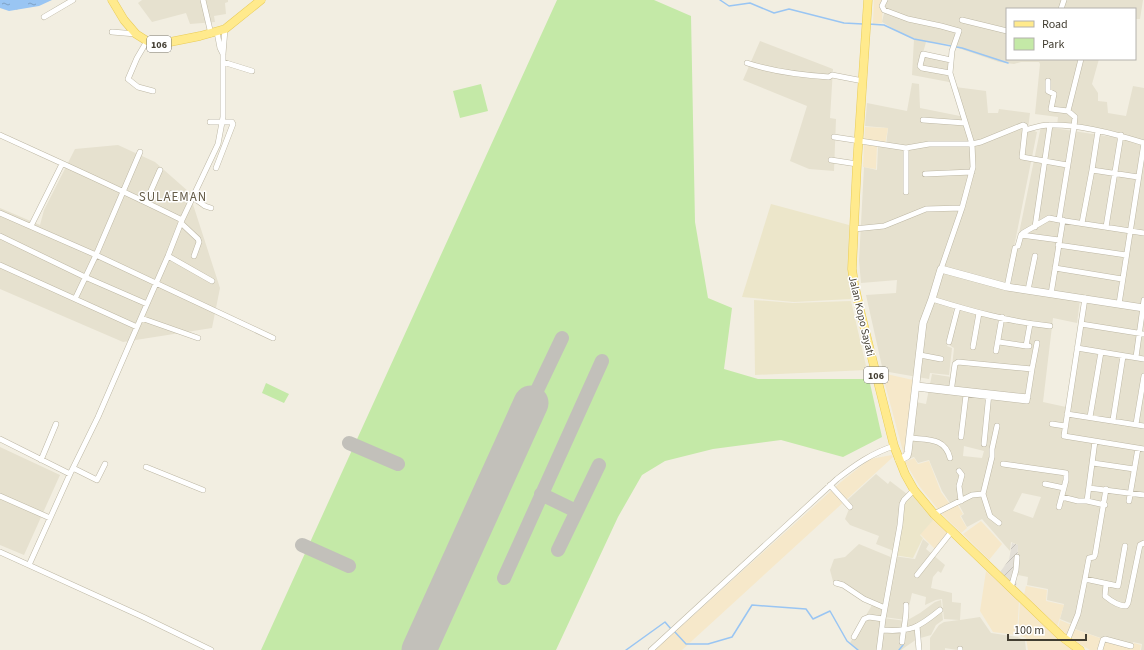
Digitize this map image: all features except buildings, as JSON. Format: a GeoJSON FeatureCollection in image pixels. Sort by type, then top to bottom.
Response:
{"type":"FeatureCollection","features":[{"type":"Feature","properties":{"kind":"main road","name":"106"},"geometry":{"type":"LineString","coordinates":[[112,0],[124,20],[136,34],[147,41],[160,44],[217,32],[261,0]]}},
{"type":"Feature","properties":{"kind":"main road","name":"Jalan Kopo Sayati"},"geometry":{"type":"LineString","coordinates":[[868,0],[852,260],[854,283],[894,446],[899,460],[914,490],[934,514],[1067,641],[1080,650]]}},
{"type":"Feature","properties":{"kind":"street"},"geometry":{"type":"LineString","coordinates":[[44,18],[73,0]]}},
{"type":"Feature","properties":{"kind":"street"},"geometry":{"type":"LineString","coordinates":[[29,565],[70,474],[98,417],[182,221],[218,144],[223,121],[223,54],[217,32],[203,0]]}},
{"type":"Feature","properties":{"kind":"street"},"geometry":{"type":"LineString","coordinates":[[884,0],[882,6],[884,10],[908,18],[958,30],[952,51],[950,73],[972,144],[972,172],[962,208],[923,323],[907,456],[899,460]]}},
{"type":"Feature","properties":{"kind":"street"},"geometry":{"type":"LineString","coordinates":[[962,20],[1006,31]]}},
{"type":"Feature","properties":{"kind":"street"},"geometry":{"type":"LineString","coordinates":[[112,32],[136,34]]}},
{"type":"Feature","properties":{"kind":"street"},"geometry":{"type":"LineString","coordinates":[[217,32],[220,48],[223,54]]}},
{"type":"Feature","properties":{"kind":"street"},"geometry":{"type":"LineString","coordinates":[[147,41],[136,58],[128,79],[138,87],[153,91]]}},
{"type":"Feature","properties":{"kind":"street"},"geometry":{"type":"LineString","coordinates":[[950,73],[922,68],[920,66],[923,54],[951,60]]}},
{"type":"Feature","properties":{"kind":"street"},"geometry":{"type":"LineString","coordinates":[[1068,111],[1081,60]]}},
{"type":"Feature","properties":{"kind":"street"},"geometry":{"type":"LineString","coordinates":[[223,62],[252,71]]}},
{"type":"Feature","properties":{"kind":"street"},"geometry":{"type":"LineString","coordinates":[[747,62],[766,69],[792,74],[829,77],[831,75],[863,81]]}},
{"type":"Feature","properties":{"kind":"street"},"geometry":{"type":"LineString","coordinates":[[1048,81],[1048,91],[1054,94],[1051,109],[1068,111],[1075,117],[1067,165],[1051,294]]}},
{"type":"Feature","properties":{"kind":"street"},"geometry":{"type":"LineString","coordinates":[[923,120],[966,124]]}},
{"type":"Feature","properties":{"kind":"street"},"geometry":{"type":"LineString","coordinates":[[210,122],[223,121],[232,122],[233,124],[216,168]]}},
{"type":"Feature","properties":{"kind":"street"},"geometry":{"type":"LineString","coordinates":[[834,137],[906,148],[928,144],[972,144],[981,142],[1023,125],[1025,128],[1050,125],[1074,127],[1121,135],[1144,143],[1119,304]]}},
{"type":"Feature","properties":{"kind":"street"},"geometry":{"type":"LineString","coordinates":[[1035,227],[1050,125]]}},
{"type":"Feature","properties":{"kind":"street"},"geometry":{"type":"LineString","coordinates":[[1025,128],[1022,157],[1067,165]]}},
{"type":"Feature","properties":{"kind":"street"},"geometry":{"type":"LineString","coordinates":[[1082,223],[1098,131]]}},
{"type":"Feature","properties":{"kind":"street"},"geometry":{"type":"LineString","coordinates":[[0,135],[123,190],[182,221],[198,239],[199,242],[194,256]]}},
{"type":"Feature","properties":{"kind":"street"},"geometry":{"type":"LineString","coordinates":[[1106,227],[1121,135]]}},
{"type":"Feature","properties":{"kind":"street"},"geometry":{"type":"LineString","coordinates":[[906,148],[906,192]]}},
{"type":"Feature","properties":{"kind":"street"},"geometry":{"type":"LineString","coordinates":[[75,299],[96,255],[140,152]]}},
{"type":"Feature","properties":{"kind":"street"},"geometry":{"type":"LineString","coordinates":[[831,160],[857,164]]}},
{"type":"Feature","properties":{"kind":"street"},"geometry":{"type":"LineString","coordinates":[[31,226],[62,164]]}},
{"type":"Feature","properties":{"kind":"street"},"geometry":{"type":"LineString","coordinates":[[146,202],[160,170]]}},
{"type":"Feature","properties":{"kind":"street"},"geometry":{"type":"LineString","coordinates":[[1092,170],[1138,177]]}},
{"type":"Feature","properties":{"kind":"street"},"geometry":{"type":"LineString","coordinates":[[925,174],[972,172]]}},
{"type":"Feature","properties":{"kind":"street"},"geometry":{"type":"LineString","coordinates":[[172,193],[194,198],[211,208]]}},
{"type":"Feature","properties":{"kind":"street"},"geometry":{"type":"LineString","coordinates":[[854,228],[889,225],[926,209],[962,208]]}},
{"type":"Feature","properties":{"kind":"street"},"geometry":{"type":"LineString","coordinates":[[0,213],[96,255],[273,338]]}},
{"type":"Feature","properties":{"kind":"street"},"geometry":{"type":"LineString","coordinates":[[1036,216],[1144,233]]}},
{"type":"Feature","properties":{"kind":"street"},"geometry":{"type":"LineString","coordinates":[[1006,287],[1016,247],[1021,235],[1049,218]]}},
{"type":"Feature","properties":{"kind":"street"},"geometry":{"type":"LineString","coordinates":[[1021,235],[1126,255]]}},
{"type":"Feature","properties":{"kind":"street"},"geometry":{"type":"LineString","coordinates":[[0,236],[85,277],[147,304]]}},
{"type":"Feature","properties":{"kind":"street"},"geometry":{"type":"LineString","coordinates":[[168,256],[212,281]]}},
{"type":"Feature","properties":{"kind":"street"},"geometry":{"type":"LineString","coordinates":[[1028,290],[1035,256]]}},
{"type":"Feature","properties":{"kind":"street"},"geometry":{"type":"LineString","coordinates":[[0,265],[137,327]]}},
{"type":"Feature","properties":{"kind":"street"},"geometry":{"type":"LineString","coordinates":[[941,268],[1006,287],[1143,308]]}},
{"type":"Feature","properties":{"kind":"street"},"geometry":{"type":"LineString","coordinates":[[1055,268],[1122,278]]}},
{"type":"Feature","properties":{"kind":"street"},"geometry":{"type":"LineString","coordinates":[[1085,298],[1064,436],[1141,449],[1134,469],[1129,501]]}},
{"type":"Feature","properties":{"kind":"street"},"geometry":{"type":"LineString","coordinates":[[932,300],[979,313],[1030,324],[1050,326]]}},
{"type":"Feature","properties":{"kind":"street"},"geometry":{"type":"LineString","coordinates":[[1136,357],[1142,334],[1144,300]]}},
{"type":"Feature","properties":{"kind":"street"},"geometry":{"type":"LineString","coordinates":[[950,342],[958,307]]}},
{"type":"Feature","properties":{"kind":"street"},"geometry":{"type":"LineString","coordinates":[[973,347],[979,313]]}},
{"type":"Feature","properties":{"kind":"street"},"geometry":{"type":"LineString","coordinates":[[996,351],[1002,317]]}},
{"type":"Feature","properties":{"kind":"street"},"geometry":{"type":"LineString","coordinates":[[141,318],[198,338]]}},
{"type":"Feature","properties":{"kind":"street"},"geometry":{"type":"LineString","coordinates":[[998,342],[1028,346],[1030,324]]}},
{"type":"Feature","properties":{"kind":"street"},"geometry":{"type":"LineString","coordinates":[[1081,324],[1142,334]]}},
{"type":"Feature","properties":{"kind":"street"},"geometry":{"type":"LineString","coordinates":[[916,386],[1027,399],[1037,344]]}},
{"type":"Feature","properties":{"kind":"street"},"geometry":{"type":"LineString","coordinates":[[1077,348],[1144,359]]}},
{"type":"Feature","properties":{"kind":"street"},"geometry":{"type":"LineString","coordinates":[[1090,417],[1101,352]]}},
{"type":"Feature","properties":{"kind":"street"},"geometry":{"type":"LineString","coordinates":[[920,355],[941,359]]}},
{"type":"Feature","properties":{"kind":"street"},"geometry":{"type":"LineString","coordinates":[[1113,420],[1123,356]]}},
{"type":"Feature","properties":{"kind":"street"},"geometry":{"type":"LineString","coordinates":[[951,390],[955,364],[958,362],[1032,369]]}},
{"type":"Feature","properties":{"kind":"street"},"geometry":{"type":"LineString","coordinates":[[1136,424],[1144,376]]}},
{"type":"Feature","properties":{"kind":"street"},"geometry":{"type":"LineString","coordinates":[[951,390],[966,395],[989,395]]}},
{"type":"Feature","properties":{"kind":"street"},"geometry":{"type":"LineString","coordinates":[[961,437],[966,395]]}},
{"type":"Feature","properties":{"kind":"street"},"geometry":{"type":"LineString","coordinates":[[984,444],[989,395]]}},
{"type":"Feature","properties":{"kind":"street"},"geometry":{"type":"LineString","coordinates":[[1067,414],[1144,426]]}},
{"type":"Feature","properties":{"kind":"street"},"geometry":{"type":"LineString","coordinates":[[41,460],[56,424]]}},
{"type":"Feature","properties":{"kind":"street"},"geometry":{"type":"LineString","coordinates":[[1052,424],[1065,426]]}},
{"type":"Feature","properties":{"kind":"street"},"geometry":{"type":"LineString","coordinates":[[998,426],[992,449],[993,452],[990,469],[983,494],[990,516],[999,523]]}},
{"type":"Feature","properties":{"kind":"street"},"geometry":{"type":"LineString","coordinates":[[910,438],[932,440],[940,443],[947,448],[950,458]]}},
{"type":"Feature","properties":{"kind":"street"},"geometry":{"type":"LineString","coordinates":[[0,439],[70,474]]}},
{"type":"Feature","properties":{"kind":"street"},"geometry":{"type":"LineString","coordinates":[[1087,501],[1096,441]]}},
{"type":"Feature","properties":{"kind":"street"},"geometry":{"type":"LineString","coordinates":[[650,650],[830,484],[867,457],[880,450],[894,446]]}},
{"type":"Feature","properties":{"kind":"street"},"geometry":{"type":"LineString","coordinates":[[1093,463],[1134,469]]}},
{"type":"Feature","properties":{"kind":"street"},"geometry":{"type":"LineString","coordinates":[[73,468],[97,480],[105,464]]}},
{"type":"Feature","properties":{"kind":"street"},"geometry":{"type":"LineString","coordinates":[[1003,464],[1066,473],[1059,507]]}},
{"type":"Feature","properties":{"kind":"street"},"geometry":{"type":"LineString","coordinates":[[146,467],[203,490]]}},
{"type":"Feature","properties":{"kind":"street"},"geometry":{"type":"LineString","coordinates":[[959,471],[962,474],[959,486],[962,500]]}},
{"type":"Feature","properties":{"kind":"street"},"geometry":{"type":"LineString","coordinates":[[830,484],[850,507]]}},
{"type":"Feature","properties":{"kind":"street"},"geometry":{"type":"LineString","coordinates":[[1045,484],[1064,488]]}},
{"type":"Feature","properties":{"kind":"street"},"geometry":{"type":"LineString","coordinates":[[1089,488],[1144,495]]}},
{"type":"Feature","properties":{"kind":"street"},"geometry":{"type":"LineString","coordinates":[[1067,641],[1078,614],[1089,558],[1094,557],[1095,555],[1105,505],[1106,489]]}},
{"type":"Feature","properties":{"kind":"street"},"geometry":{"type":"LineString","coordinates":[[879,650],[900,525],[902,504],[914,490]]}},
{"type":"Feature","properties":{"kind":"street"},"geometry":{"type":"LineString","coordinates":[[934,514],[974,494],[983,494]]}},
{"type":"Feature","properties":{"kind":"street"},"geometry":{"type":"LineString","coordinates":[[0,496],[50,518]]}},
{"type":"Feature","properties":{"kind":"street"},"geometry":{"type":"LineString","coordinates":[[1062,497],[1105,505]]}},
{"type":"Feature","properties":{"kind":"street"},"geometry":{"type":"LineString","coordinates":[[917,575],[952,531]]}},
{"type":"Feature","properties":{"kind":"street"},"geometry":{"type":"LineString","coordinates":[[1106,584],[1104,596],[1114,602],[1126,606],[1128,603],[1138,552],[1140,545],[1144,543]]}},
{"type":"Feature","properties":{"kind":"street"},"geometry":{"type":"LineString","coordinates":[[1085,580],[1119,586],[1125,546]]}},
{"type":"Feature","properties":{"kind":"street"},"geometry":{"type":"LineString","coordinates":[[0,552],[143,617],[210,650]]}},
{"type":"Feature","properties":{"kind":"street"},"geometry":{"type":"LineString","coordinates":[[1011,588],[1016,570],[1017,557]]}},
{"type":"Feature","properties":{"kind":"street"},"geometry":{"type":"LineString","coordinates":[[836,583],[846,586],[864,599],[885,608]]}},
{"type":"Feature","properties":{"kind":"street"},"geometry":{"type":"LineString","coordinates":[[902,642],[907,615],[906,605]]}},
{"type":"Feature","properties":{"kind":"street"},"geometry":{"type":"LineString","coordinates":[[882,630],[903,631],[924,623],[940,610]]}},
{"type":"Feature","properties":{"kind":"street"},"geometry":{"type":"LineString","coordinates":[[854,637],[864,619],[869,617],[883,619]]}},
{"type":"Feature","properties":{"kind":"street"},"geometry":{"type":"LineString","coordinates":[[917,626],[919,650]]}},
{"type":"Feature","properties":{"kind":"street"},"geometry":{"type":"LineString","coordinates":[[1100,650],[1103,640],[1105,639],[1130,646]]}},
{"type":"Feature","properties":{"kind":"shaded area"},"geometry":{"type":"Polygon","coordinates":[[[142,0],[228,0],[228,2],[225,3],[226,14],[214,16],[215,22],[190,24],[186,13],[152,22],[138,3],[142,0]]]}},
{"type":"Feature","properties":{"kind":"shaded area"},"geometry":{"type":"Polygon","coordinates":[[[874,0],[883,0],[882,23],[873,24],[874,0]]]}},
{"type":"Feature","properties":{"kind":"shaded area"},"geometry":{"type":"Polygon","coordinates":[[[887,0],[1143,0],[1140,19],[1136,19],[1136,8],[1006,8],[1006,60],[1099,60],[1092,84],[1098,93],[1098,101],[1107,102],[1108,113],[1126,116],[1133,86],[1144,88],[1144,141],[1057,126],[1058,117],[1035,114],[1039,62],[1021,62],[1014,64],[999,62],[948,44],[926,42],[923,53],[950,58],[949,82],[912,75],[914,39],[882,22],[887,0]]]}},
{"type":"Feature","properties":{"kind":"shaded area"},"geometry":{"type":"Polygon","coordinates":[[[760,41],[833,69],[830,118],[836,119],[834,171],[809,169],[790,161],[807,106],[743,80],[760,41]]]}},
{"type":"Feature","properties":{"kind":"shaded area"},"geometry":{"type":"Polygon","coordinates":[[[912,83],[919,84],[920,108],[965,117],[955,87],[986,91],[988,113],[998,113],[999,109],[1030,113],[1028,129],[1037,132],[1006,287],[1080,300],[1077,323],[1053,318],[1043,402],[1066,407],[1082,299],[1008,287],[1041,126],[1144,143],[1144,650],[1141,650],[1142,644],[1133,642],[1131,647],[1121,645],[1075,629],[1075,625],[1060,619],[1064,604],[1047,600],[1048,589],[1027,585],[1028,577],[1018,575],[1018,545],[1011,542],[1010,551],[982,519],[967,527],[961,516],[964,514],[958,503],[952,506],[942,491],[929,460],[918,463],[914,457],[908,459],[916,402],[926,404],[932,374],[951,377],[954,348],[949,345],[955,300],[947,346],[952,348],[949,375],[930,373],[929,379],[883,371],[866,295],[896,293],[897,280],[861,283],[859,261],[864,167],[877,170],[878,146],[886,145],[888,128],[865,126],[867,103],[907,111],[912,83]],[[964,446],[963,456],[982,458],[984,451],[964,446]],[[1022,493],[1013,511],[1033,518],[1041,497],[1022,493]]]}},
{"type":"Feature","properties":{"kind":"shaded area"},"geometry":{"type":"Polygon","coordinates":[[[865,127],[888,128],[885,145],[877,145],[876,169],[863,167],[865,127]]]}},
{"type":"Feature","properties":{"kind":"shaded area"},"geometry":{"type":"Polygon","coordinates":[[[118,145],[155,162],[189,192],[220,288],[212,328],[123,342],[0,289],[0,208],[40,225],[44,210],[75,149],[118,145]]]}},
{"type":"Feature","properties":{"kind":"shaded area"},"geometry":{"type":"Polygon","coordinates":[[[771,204],[849,225],[851,299],[794,302],[742,297],[771,204]]]}},
{"type":"Feature","properties":{"kind":"shaded area"},"geometry":{"type":"Polygon","coordinates":[[[754,300],[793,303],[851,301],[867,370],[755,375],[754,300]]]}},
{"type":"Feature","properties":{"kind":"shaded area"},"geometry":{"type":"Polygon","coordinates":[[[882,373],[913,380],[904,455],[882,373]]]}},
{"type":"Feature","properties":{"kind":"shaded area"},"geometry":{"type":"Polygon","coordinates":[[[0,447],[60,475],[24,555],[0,545],[0,447]]]}},
{"type":"Feature","properties":{"kind":"shaded area"},"geometry":{"type":"Polygon","coordinates":[[[892,455],[893,457],[682,650],[655,650],[842,481],[870,459],[892,455]]]}},
{"type":"Feature","properties":{"kind":"shaded area"},"geometry":{"type":"Polygon","coordinates":[[[914,458],[918,464],[929,461],[941,492],[952,507],[957,504],[963,514],[960,516],[967,528],[961,533],[941,513],[920,487],[905,462],[914,458]]]}},
{"type":"Feature","properties":{"kind":"shaded area"},"geometry":{"type":"Polygon","coordinates":[[[876,474],[888,484],[890,481],[907,494],[894,551],[876,544],[879,536],[850,525],[845,519],[849,509],[843,504],[876,474]]]}},
{"type":"Feature","properties":{"kind":"shaded area"},"geometry":{"type":"Polygon","coordinates":[[[911,491],[935,518],[920,535],[923,538],[913,558],[894,555],[906,497],[911,491]]]}},
{"type":"Feature","properties":{"kind":"shaded area"},"geometry":{"type":"Polygon","coordinates":[[[935,518],[949,532],[936,550],[920,534],[935,518]]]}},
{"type":"Feature","properties":{"kind":"shaded area"},"geometry":{"type":"Polygon","coordinates":[[[981,521],[1002,544],[989,560],[963,534],[981,521]]]}},
{"type":"Feature","properties":{"kind":"shaded area"},"geometry":{"type":"Polygon","coordinates":[[[923,539],[929,544],[926,549],[945,565],[941,573],[938,571],[933,577],[931,588],[952,593],[952,602],[961,603],[960,620],[980,617],[991,633],[1018,637],[1025,641],[1026,650],[957,650],[945,648],[945,650],[930,650],[930,638],[939,625],[944,622],[959,620],[944,619],[942,599],[925,605],[926,597],[912,593],[906,620],[884,617],[885,608],[841,584],[834,585],[830,570],[834,559],[845,557],[859,544],[893,558],[893,556],[915,559],[923,539]]]}},
{"type":"Feature","properties":{"kind":"shaded area"},"geometry":{"type":"Polygon","coordinates":[[[1012,543],[1018,545],[1016,587],[1000,572],[1009,560],[1012,543]]]}},
{"type":"Feature","properties":{"kind":"shaded area"},"geometry":{"type":"Polygon","coordinates":[[[986,571],[1019,601],[1017,635],[993,632],[980,611],[986,571]]]}},
{"type":"Feature","properties":{"kind":"shaded area"},"geometry":{"type":"Polygon","coordinates":[[[1026,586],[1047,590],[1046,601],[1064,605],[1057,627],[1024,595],[1026,586]]]}},
{"type":"Feature","properties":{"kind":"shaded area"},"geometry":{"type":"Polygon","coordinates":[[[941,600],[943,620],[936,625],[931,635],[917,639],[901,650],[858,650],[850,643],[872,605],[883,609],[883,618],[906,621],[935,602],[941,600]]]}},
{"type":"Feature","properties":{"kind":"shaded area"},"geometry":{"type":"Polygon","coordinates":[[[1020,601],[1073,650],[1028,650],[1026,638],[1018,635],[1020,601]]]}},
{"type":"Feature","properties":{"kind":"shaded area"},"geometry":{"type":"Polygon","coordinates":[[[1060,620],[1074,626],[1074,629],[1117,644],[1131,648],[1134,643],[1141,645],[1140,650],[1090,650],[1058,628],[1060,620]]]}},
{"type":"Feature","properties":{"kind":"green space"},"geometry":{"type":"Polygon","coordinates":[[[557,0],[654,0],[691,16],[695,222],[708,298],[732,308],[724,369],[758,379],[869,379],[882,437],[843,457],[781,440],[713,449],[665,461],[642,475],[618,517],[556,650],[261,650],[557,0]]]}},
{"type":"Feature","properties":{"kind":"green space"},"geometry":{"type":"Polygon","coordinates":[[[481,84],[488,111],[460,118],[453,91],[481,84]]]}},
{"type":"Feature","properties":{"kind":"green space"},"geometry":{"type":"Polygon","coordinates":[[[266,383],[289,394],[284,403],[262,393],[266,383]]]}},
{"type":"Feature","properties":{"kind":"water"},"geometry":{"type":"Polygon","coordinates":[[[0,0],[52,0],[39,6],[9,11],[0,8],[0,0]]]}},
{"type":"Feature","properties":{"kind":"waterway"},"geometry":{"type":"LineString","coordinates":[[720,0],[729,6],[750,3],[774,13],[789,9],[844,23],[863,24]]}},
{"type":"Feature","properties":{"kind":"waterway"},"geometry":{"type":"LineString","coordinates":[[868,24],[884,25],[914,39],[962,48],[1008,63]]}},
{"type":"Feature","properties":{"kind":"waterway"},"geometry":{"type":"LineString","coordinates":[[674,631],[686,644],[708,644],[732,637],[752,605],[806,609],[813,619],[830,611],[847,641],[858,650]]}},
{"type":"Feature","properties":{"kind":"waterway"},"geometry":{"type":"LineString","coordinates":[[626,650],[665,622],[671,629]]}},
{"type":"Feature","properties":{"kind":"waterway"},"geometry":{"type":"LineString","coordinates":[[899,650],[903,645]]}},
{"type":"Feature","properties":{"kind":"taxiway"},"geometry":{"type":"LineString","coordinates":[[531,403],[562,338]]}},
{"type":"Feature","properties":{"kind":"taxiway"},"geometry":{"type":"LineString","coordinates":[[504,578],[602,361]]}},
{"type":"Feature","properties":{"kind":"taxiway"},"geometry":{"type":"LineString","coordinates":[[349,443],[398,464]]}},
{"type":"Feature","properties":{"kind":"taxiway"},"geometry":{"type":"LineString","coordinates":[[558,550],[599,465]]}},
{"type":"Feature","properties":{"kind":"taxiway"},"geometry":{"type":"LineString","coordinates":[[541,494],[576,511]]}},
{"type":"Feature","properties":{"kind":"taxiway"},"geometry":{"type":"LineString","coordinates":[[302,545],[349,566]]}},
{"type":"Feature","properties":{"kind":"runway"},"geometry":{"type":"LineString","coordinates":[[419,650],[531,403]]}},
{"type":"Feature","properties":{"kind":"district","name":"SULAEMAN"},"geometry":{"type":"Point","coordinates":[173,196]}}]}
